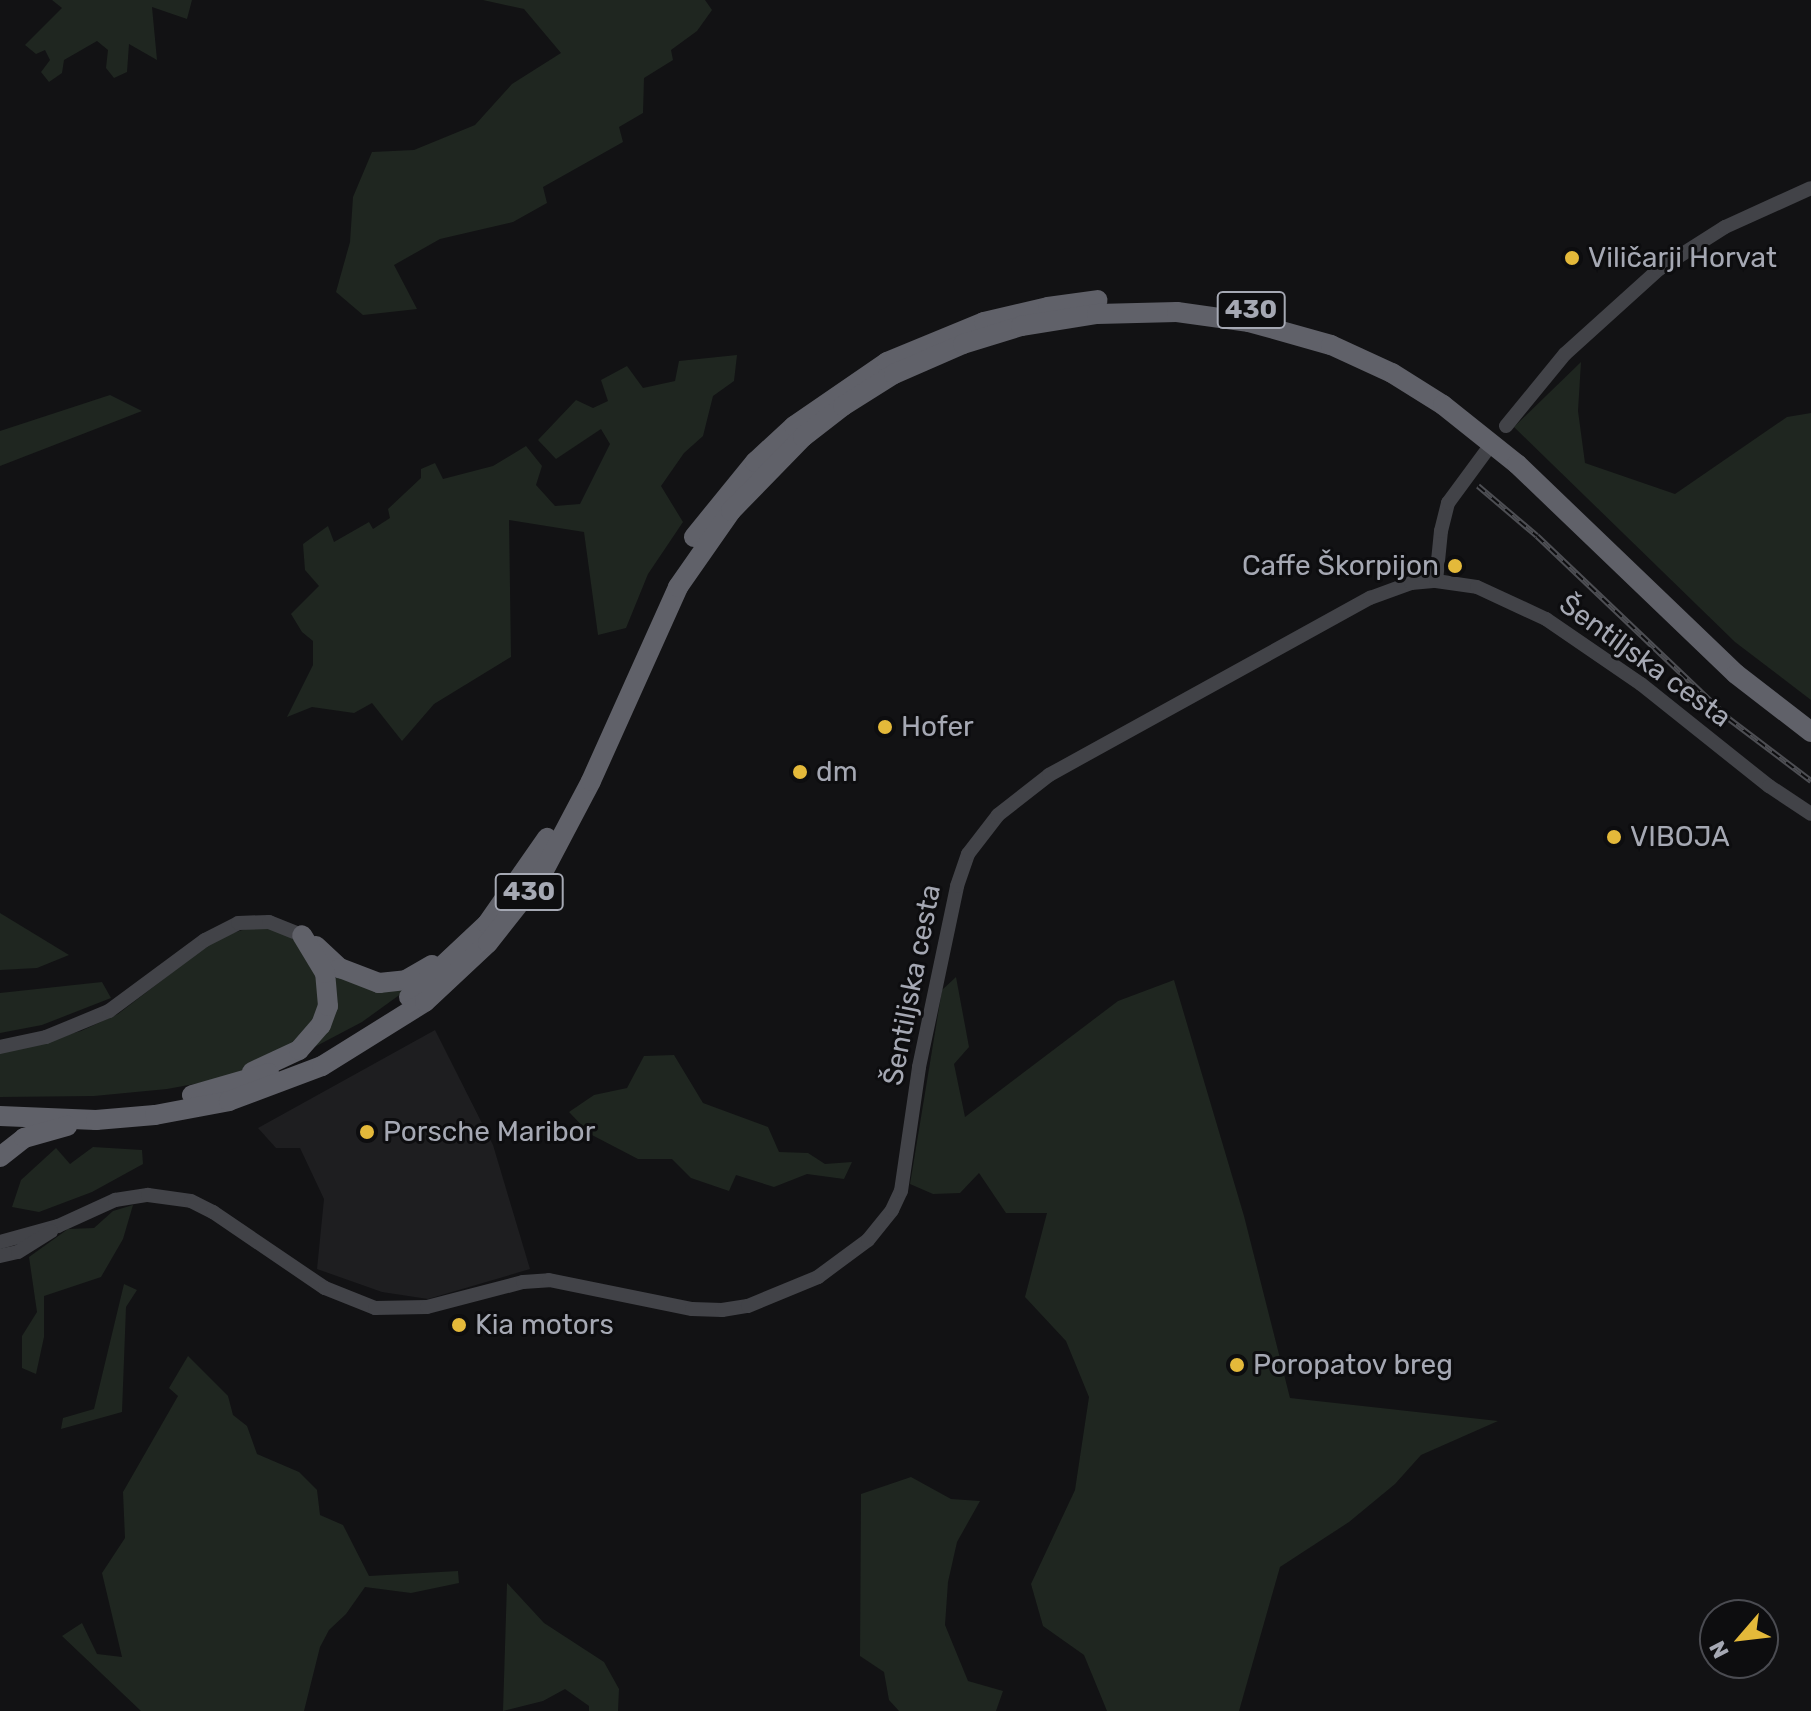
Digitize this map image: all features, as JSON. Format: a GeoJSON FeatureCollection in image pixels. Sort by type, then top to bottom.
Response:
{"type":"FeatureCollection","features":[{"type":"Feature","properties":{"kind":"highway","name":"430"},"geometry":{"type":"LineString","coordinates":[[0,1104],[92,1106],[145,1102],[213,1090],[314,1055],[385,1015],[418,991],[487,924],[557,821],[629,660],[718,504],[755,462],[794,426],[887,362],[971,327],[1048,307],[1096,300],[1194,301],[1246,309],[1336,335],[1384,356],[1443,391],[1522,451],[1742,663],[1811,717]]}},
{"type":"Feature","properties":{"kind":"highway","name":"430"},"geometry":{"type":"LineString","coordinates":[[0,1116],[96,1120],[155,1115],[229,1101],[293,1079],[392,1026],[448,982],[488,943],[541,876],[591,781],[648,648],[669,590],[731,511],[803,437],[843,406],[894,374],[963,344],[1021,326],[1097,314],[1177,312],[1249,322],[1331,345],[1392,373],[1443,405],[1574,517],[1736,674],[1811,732]]}},
{"type":"Feature","properties":{"kind":"highway"},"geometry":{"type":"LineString","coordinates":[[302,935],[340,968],[359,978],[394,983],[417,976],[487,924]]}},
{"type":"Feature","properties":{"kind":"highway"},"geometry":{"type":"LineString","coordinates":[[213,1090],[299,1050],[321,1025],[328,1006],[328,986],[325,973],[302,935]]}},
{"type":"Feature","properties":{"kind":"highway"},"geometry":{"type":"LineString","coordinates":[[0,1157],[16,1142],[43,1130],[79,1126],[96,1120]]}},
{"type":"Feature","properties":{"kind":"street"},"geometry":{"type":"LineString","coordinates":[[1506,426],[1565,354],[1659,269],[1725,227],[1811,188]]}},
{"type":"Feature","properties":{"kind":"street"},"geometry":{"type":"LineString","coordinates":[[1436,581],[1441,531],[1448,503],[1487,450]]}},
{"type":"Feature","properties":{"kind":"street","name":"Šentiljska cesta"},"geometry":{"type":"LineString","coordinates":[[0,1242],[58,1226],[131,1196],[170,1196],[191,1201],[229,1221],[325,1288],[375,1308],[427,1307],[523,1282],[549,1280],[692,1309],[748,1306],[795,1288],[835,1267],[868,1240],[892,1210],[901,1191],[919,1067],[960,876],[976,841],[1008,804],[1049,775],[1370,598],[1411,583],[1436,581],[1477,587],[1557,626],[1641,684],[1769,786],[1811,814]]}},
{"type":"Feature","properties":{"kind":"street"},"geometry":{"type":"LineString","coordinates":[[0,1047],[46,1037],[109,1011],[205,940],[238,923],[269,922],[302,935]]}},
{"type":"Feature","properties":{"kind":"street","name":"Šentiljska cesta"},"geometry":{"type":"LineString","coordinates":[[0,1265],[6,1256],[58,1226]]}},
{"type":"Feature","properties":{"kind":"shaded area"},"geometry":{"type":"Polygon","coordinates":[[[52,0],[192,0],[187,19],[152,7],[157,60],[129,44],[127,72],[114,78],[106,68],[108,50],[97,41],[64,60],[62,73],[49,82],[41,72],[50,60],[45,50],[36,54],[25,45],[62,8],[52,0]]]}},
{"type":"Feature","properties":{"kind":"shaded area"},"geometry":{"type":"Polygon","coordinates":[[[483,0],[705,0],[712,10],[697,31],[671,50],[673,60],[644,78],[643,113],[619,127],[623,142],[543,187],[547,203],[513,222],[440,239],[394,265],[417,309],[363,315],[336,292],[350,242],[353,197],[372,152],[414,150],[475,125],[512,84],[561,53],[524,9],[483,0]]]}},
{"type":"Feature","properties":{"kind":"shaded area"},"geometry":{"type":"Polygon","coordinates":[[[737,355],[734,381],[713,396],[703,436],[684,453],[661,486],[683,522],[648,574],[626,628],[598,635],[584,532],[509,520],[511,657],[434,704],[402,741],[372,703],[354,713],[312,707],[287,717],[313,665],[313,641],[302,632],[291,614],[319,586],[305,570],[303,544],[328,526],[334,542],[369,522],[373,529],[390,518],[388,509],[421,478],[421,469],[435,463],[443,479],[493,466],[526,446],[542,466],[536,485],[555,506],[580,504],[610,444],[601,429],[556,459],[538,440],[576,400],[593,408],[608,401],[601,380],[627,366],[643,388],[675,381],[679,361],[737,355]]]}},
{"type":"Feature","properties":{"kind":"shaded area"},"geometry":{"type":"Polygon","coordinates":[[[1581,362],[1578,411],[1585,463],[1675,494],[1787,417],[1811,413],[1811,700],[1735,642],[1514,427],[1581,362]]]}},
{"type":"Feature","properties":{"kind":"shaded area"},"geometry":{"type":"Polygon","coordinates":[[[110,395],[142,411],[0,466],[0,431],[110,395]]]}},
{"type":"Feature","properties":{"kind":"shaded area"},"geometry":{"type":"Polygon","coordinates":[[[0,913],[69,955],[37,968],[0,970],[0,913]]]}},
{"type":"Feature","properties":{"kind":"shaded area"},"geometry":{"type":"Polygon","coordinates":[[[252,927],[270,928],[290,936],[304,947],[317,966],[322,1008],[284,1055],[221,1079],[167,1089],[94,1096],[0,1097],[0,1053],[81,1031],[118,1014],[217,938],[252,927]]]}},
{"type":"Feature","properties":{"kind":"shaded area"},"geometry":{"type":"Polygon","coordinates":[[[331,964],[416,983],[362,1022],[305,1052],[331,964]]]}},
{"type":"Feature","properties":{"kind":"shaded area"},"geometry":{"type":"Polygon","coordinates":[[[956,977],[969,1047],[954,1064],[965,1117],[1118,1001],[1174,980],[1244,1216],[1290,1398],[1498,1421],[1421,1455],[1395,1484],[1349,1522],[1280,1567],[1239,1711],[1107,1711],[1084,1655],[1043,1626],[1031,1584],[1075,1490],[1089,1397],[1066,1341],[1025,1297],[1047,1213],[1006,1213],[979,1173],[960,1193],[933,1194],[910,1184],[942,990],[956,977]]]}},
{"type":"Feature","properties":{"kind":"shaded area"},"geometry":{"type":"Polygon","coordinates":[[[102,982],[111,998],[42,1025],[0,1033],[0,993],[102,982]]]}},
{"type":"Feature","properties":{"kind":"shaded area"},"geometry":{"type":"Polygon","coordinates":[[[435,1030],[493,1145],[530,1269],[428,1299],[382,1292],[317,1269],[324,1199],[300,1148],[276,1148],[258,1128],[435,1030]]]}},
{"type":"Feature","properties":{"kind":"shaded area"},"geometry":{"type":"Polygon","coordinates":[[[674,1055],[703,1103],[768,1127],[779,1152],[808,1153],[825,1164],[852,1162],[844,1179],[807,1174],[774,1187],[736,1175],[729,1191],[691,1178],[672,1159],[638,1159],[590,1134],[569,1112],[594,1095],[627,1088],[644,1056],[674,1055]]]}},
{"type":"Feature","properties":{"kind":"shaded area"},"geometry":{"type":"Polygon","coordinates":[[[93,1147],[142,1150],[143,1164],[92,1192],[39,1212],[12,1207],[21,1180],[56,1148],[70,1164],[93,1147]]]}},
{"type":"Feature","properties":{"kind":"shaded area"},"geometry":{"type":"Polygon","coordinates":[[[133,1205],[123,1239],[101,1277],[44,1296],[44,1337],[36,1374],[22,1368],[22,1336],[37,1312],[29,1257],[68,1229],[94,1228],[113,1211],[133,1205]]]}},
{"type":"Feature","properties":{"kind":"shaded area"},"geometry":{"type":"Polygon","coordinates":[[[124,1284],[137,1290],[126,1307],[122,1412],[61,1429],[63,1418],[94,1409],[124,1284]]]}},
{"type":"Feature","properties":{"kind":"shaded area"},"geometry":{"type":"Polygon","coordinates":[[[188,1356],[228,1396],[233,1415],[247,1426],[257,1454],[299,1472],[317,1490],[320,1515],[343,1525],[369,1576],[458,1571],[459,1583],[411,1593],[365,1587],[346,1614],[329,1630],[320,1647],[304,1711],[141,1711],[62,1636],[82,1623],[97,1654],[122,1657],[102,1573],[125,1538],[123,1492],[178,1396],[169,1388],[188,1356]]]}},
{"type":"Feature","properties":{"kind":"shaded area"},"geometry":{"type":"Polygon","coordinates":[[[911,1477],[951,1499],[980,1501],[957,1542],[948,1582],[945,1625],[968,1681],[1003,1691],[996,1711],[899,1711],[889,1700],[884,1672],[860,1656],[861,1494],[911,1477]]]}},
{"type":"Feature","properties":{"kind":"shaded area"},"geometry":{"type":"Polygon","coordinates":[[[507,1583],[544,1623],[604,1662],[619,1689],[618,1711],[589,1711],[589,1706],[565,1689],[543,1701],[503,1711],[507,1583]]]}},
{"type":"Feature","properties":{"kind":"railway"},"geometry":{"type":"LineString","coordinates":[[1478,486],[1537,536],[1729,719],[1811,781]]}},
{"type":"Feature","properties":{"kind":"place","name":"Viličarji Horvat"},"geometry":{"type":"Point","coordinates":[1572,258]}},
{"type":"Feature","properties":{"kind":"place","name":"Caffe Škorpijon"},"geometry":{"type":"Point","coordinates":[1455,566]}},
{"type":"Feature","properties":{"kind":"place","name":"Hofer"},"geometry":{"type":"Point","coordinates":[885,727]}},
{"type":"Feature","properties":{"kind":"place","name":"dm"},"geometry":{"type":"Point","coordinates":[800,772]}},
{"type":"Feature","properties":{"kind":"place","name":"VIBOJA"},"geometry":{"type":"Point","coordinates":[1614,837]}},
{"type":"Feature","properties":{"kind":"place","name":"Porsche Maribor"},"geometry":{"type":"Point","coordinates":[367,1132]}},
{"type":"Feature","properties":{"kind":"place","name":"Kia motors"},"geometry":{"type":"Point","coordinates":[459,1325]}},
{"type":"Feature","properties":{"kind":"place","name":"Poropatov breg"},"geometry":{"type":"Point","coordinates":[1237,1365]}}]}
